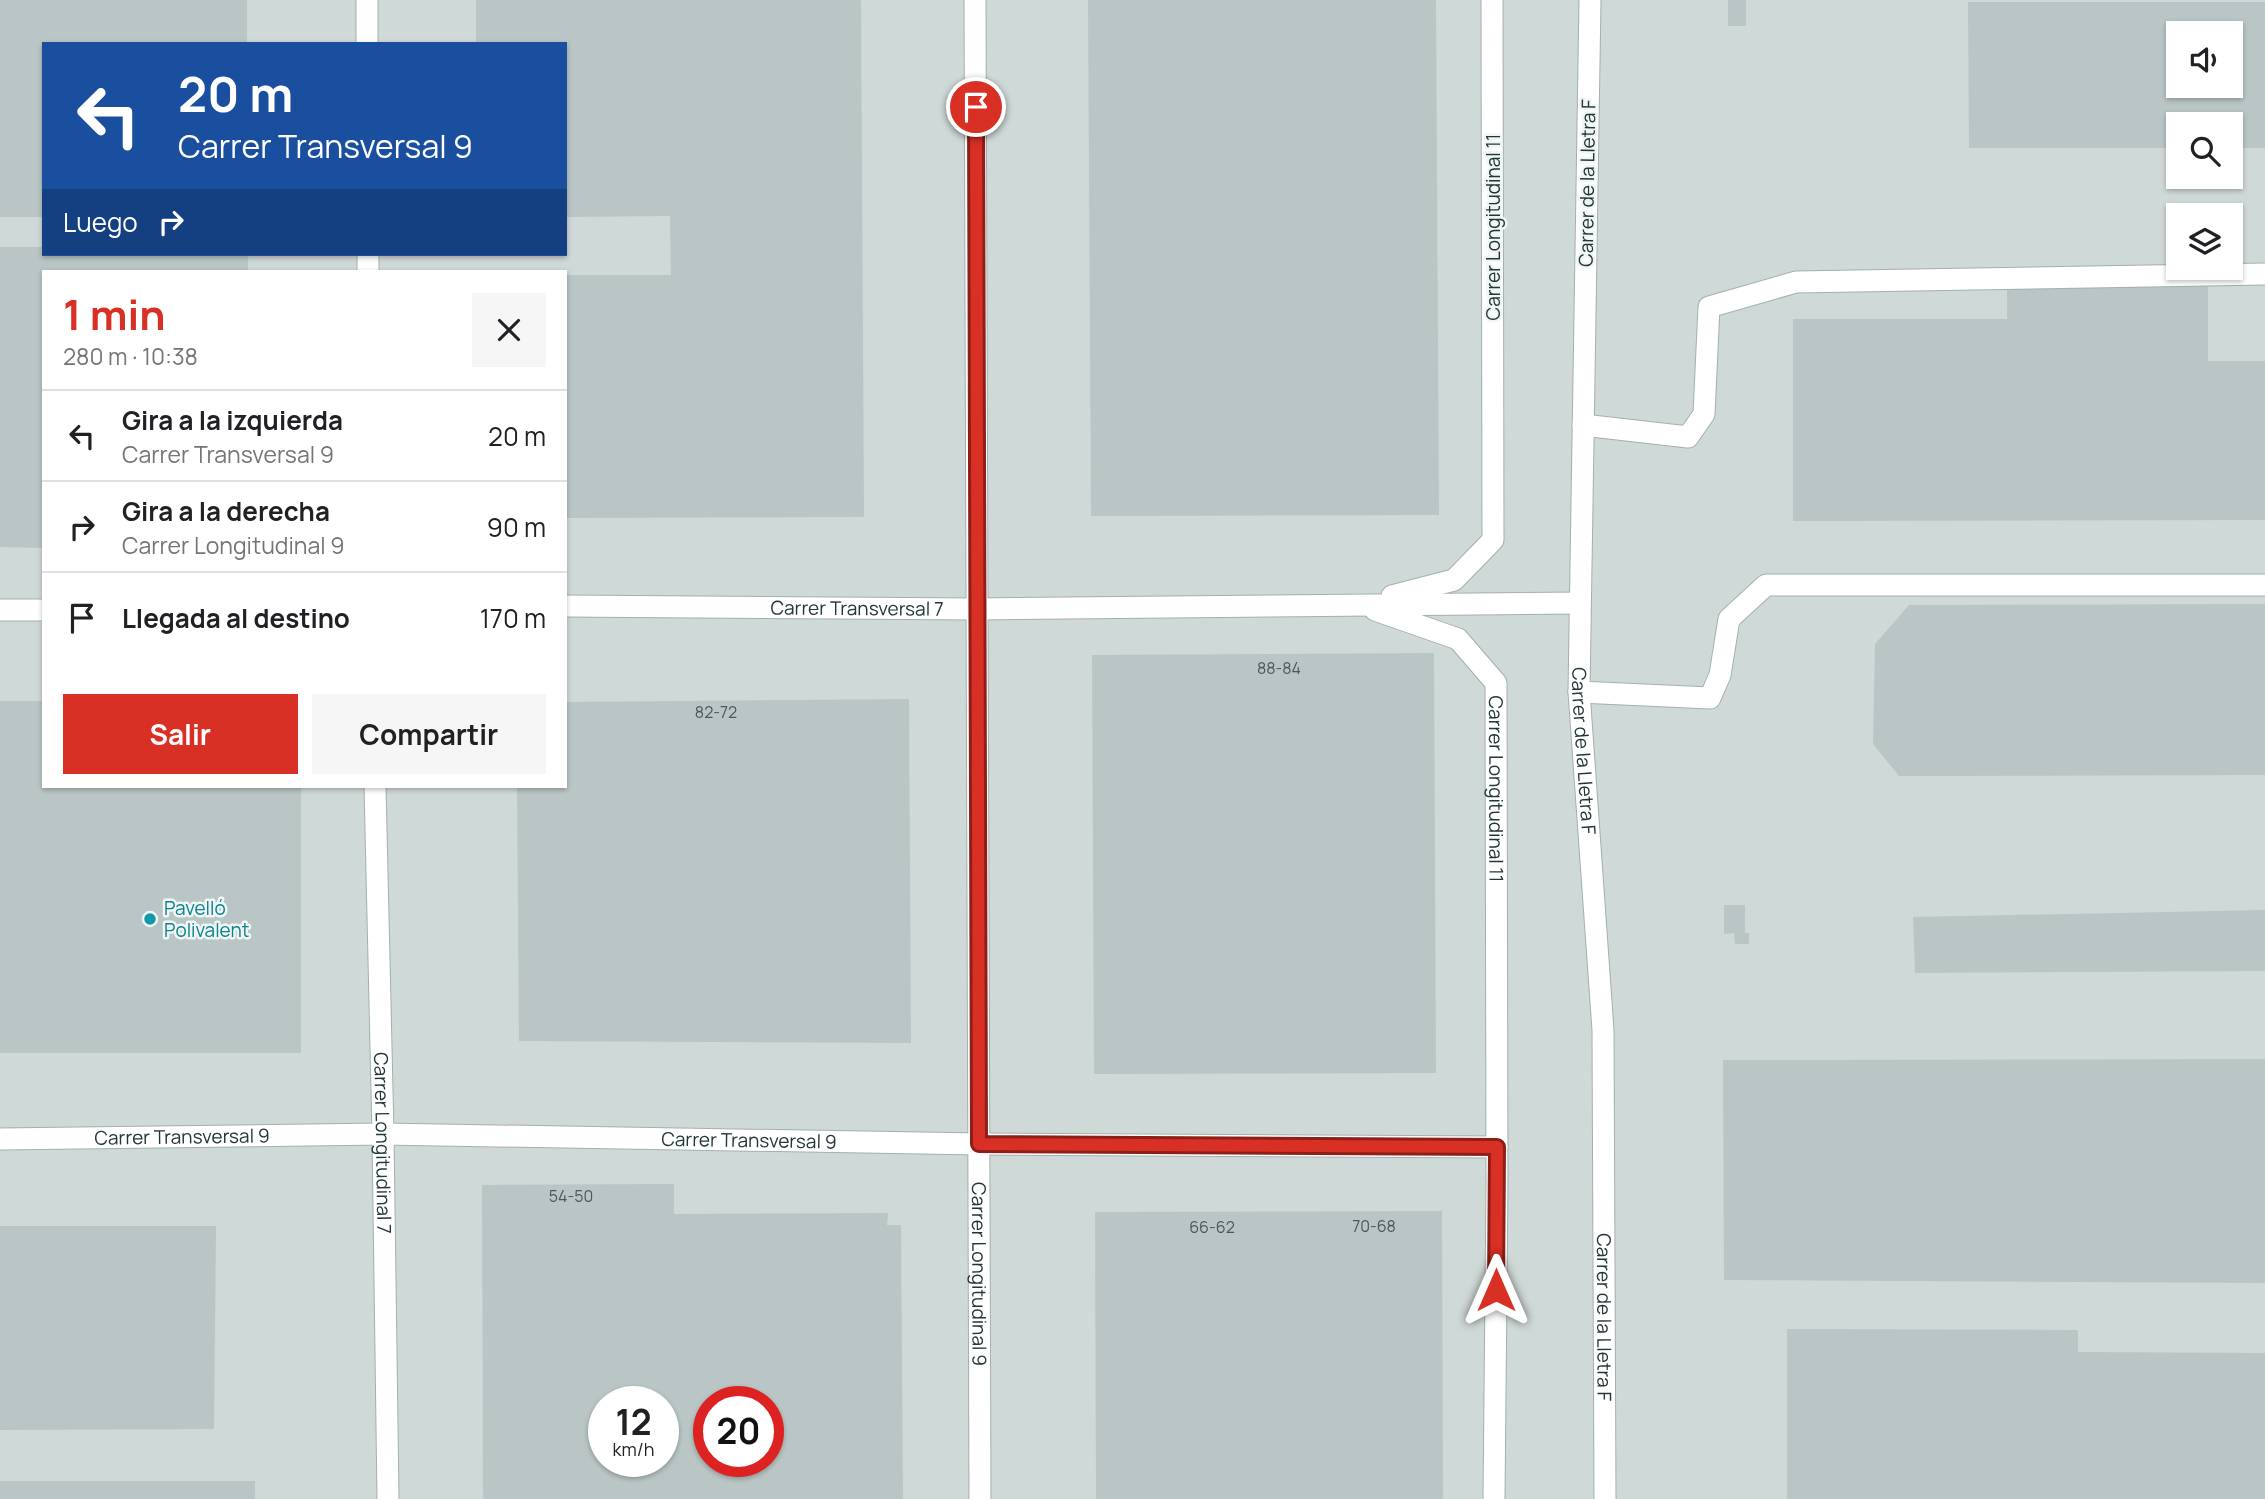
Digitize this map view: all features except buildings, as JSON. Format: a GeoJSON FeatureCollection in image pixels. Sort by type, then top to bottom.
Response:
{"type":"FeatureCollection","features":[{"type":"Feature","properties":{"kind":"street"},"geometry":{"type":"LineString","coordinates":[[367,0],[367,42]]}},
{"type":"Feature","properties":{"kind":"street","name":"Carrer Longitudinal 9"},"geometry":{"type":"LineString","coordinates":[[975,0],[981,1499]]}},
{"type":"Feature","properties":{"kind":"street","name":"Carrer Longitudinal 11"},"geometry":{"type":"LineString","coordinates":[[1359,604],[1454,580],[1493,540],[1492,0]]}},
{"type":"Feature","properties":{"kind":"street","name":"Carrer de la Lletra F"},"geometry":{"type":"LineString","coordinates":[[1590,0],[1579,692],[1603,1030],[1605,1499]]}},
{"type":"Feature","properties":{"kind":"street"},"geometry":{"type":"LineString","coordinates":[[1583,425],[1688,437],[1704,414],[1709,307],[1796,282],[2265,274]]}},
{"type":"Feature","properties":{"kind":"street"},"geometry":{"type":"LineString","coordinates":[[1579,692],[1710,698],[1720,675],[1729,619],[1766,585],[2265,585]]}},
{"type":"Feature","properties":{"kind":"street"},"geometry":{"type":"LineString","coordinates":[[1359,604],[1580,603]]}},
{"type":"Feature","properties":{"kind":"street","name":"Carrer Transversal 7"},"geometry":{"type":"LineString","coordinates":[[567,606],[976,609],[1359,604]]}},
{"type":"Feature","properties":{"kind":"street","name":"Carrer Longitudinal 11"},"geometry":{"type":"LineString","coordinates":[[1359,604],[1458,639],[1496,683],[1497,1147],[1494,1499]]}},
{"type":"Feature","properties":{"kind":"street"},"geometry":{"type":"LineString","coordinates":[[0,610],[42,610]]}},
{"type":"Feature","properties":{"kind":"street","name":"Carrer Longitudinal 7"},"geometry":{"type":"LineString","coordinates":[[375,788],[388,1499]]}},
{"type":"Feature","properties":{"kind":"street","name":"Carrer Transversal 9"},"geometry":{"type":"LineString","coordinates":[[0,1139],[383,1134],[979,1144],[1497,1147]]}},
{"type":"Feature","properties":{"kind":"shaded area"},"geometry":{"type":"Polygon","coordinates":[[[0,0],[2265,0],[2265,1499],[0,1499],[0,0]]]}},
{"type":"Feature","properties":{"kind":"place","name":"Pavelló Polivalent"},"geometry":{"type":"Point","coordinates":[150,919]}},
{"type":"Feature","properties":{"kind":"route"},"geometry":{"type":"LineString","coordinates":[[976,107],[979,1144],[1497,1147],[1496,1290]]}}]}
